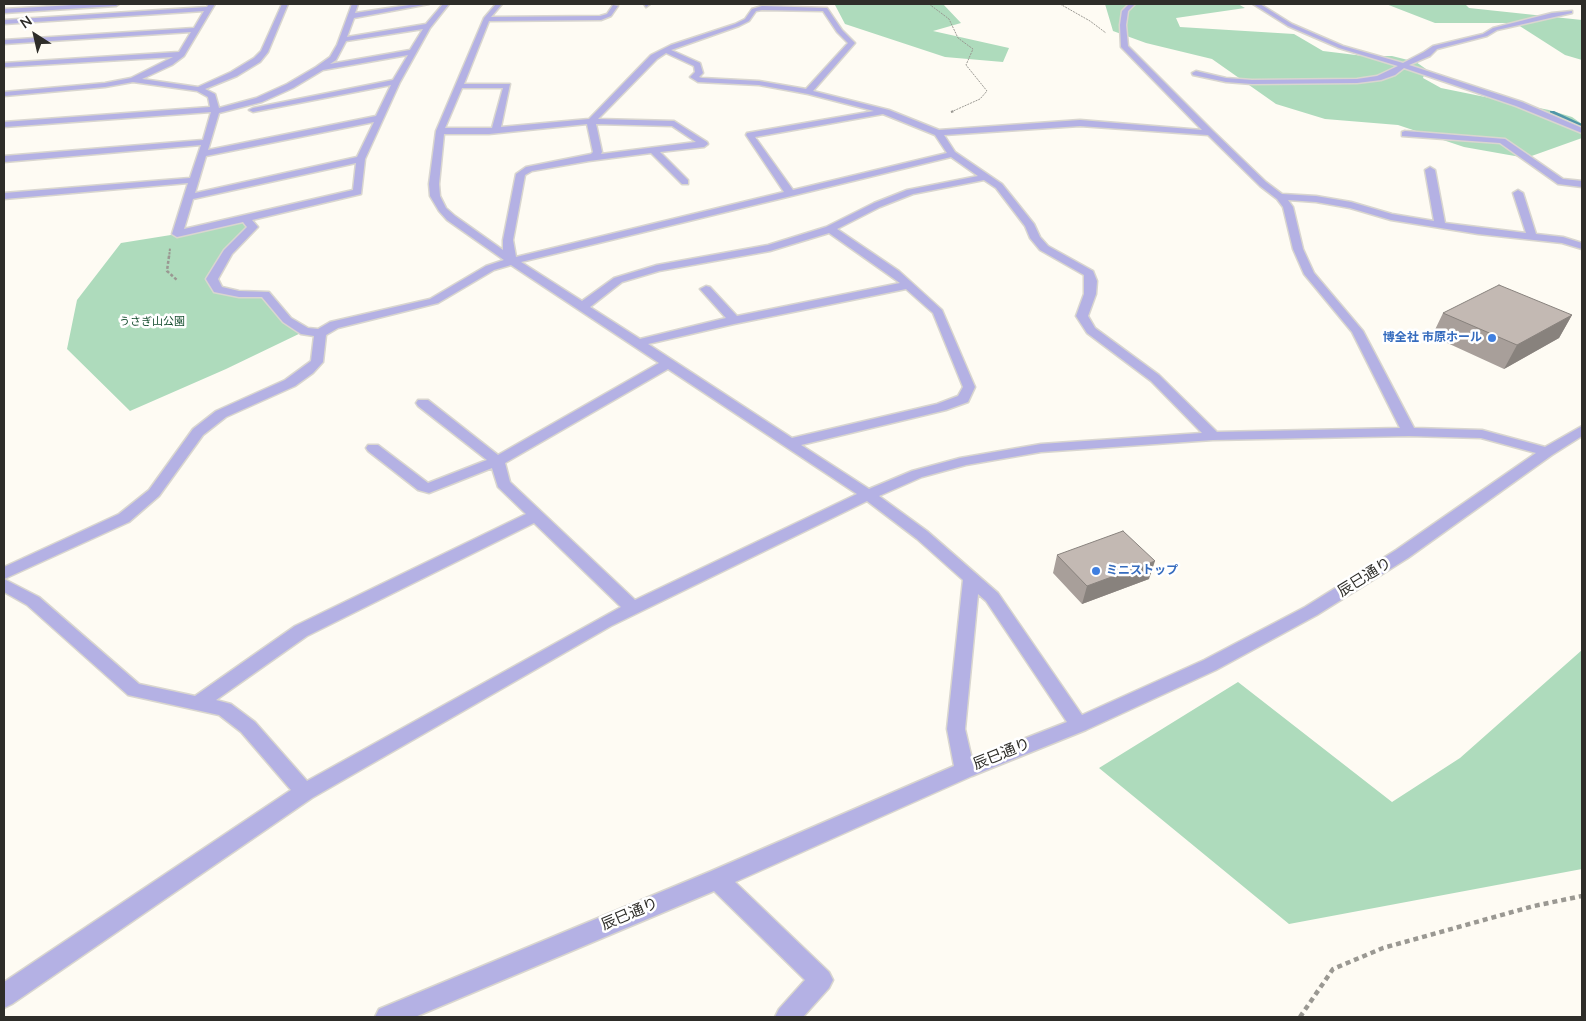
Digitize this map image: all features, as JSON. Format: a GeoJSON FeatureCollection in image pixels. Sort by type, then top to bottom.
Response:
{"type":"FeatureCollection","features":[{"type":"Feature","properties":{"kind":"street"},"geometry":{"type":"LineString","coordinates":[[4,10],[116,4]]}},
{"type":"Feature","properties":{"kind":"street"},"geometry":{"type":"LineString","coordinates":[[199,89],[234,74],[257,60],[264,52],[285,4]]}},
{"type":"Feature","properties":{"kind":"street"},"geometry":{"type":"LineString","coordinates":[[215,113],[259,100],[290,86],[319,69],[332,58],[341,45],[355,4]]}},
{"type":"Feature","properties":{"kind":"street"},"geometry":{"type":"LineString","coordinates":[[351,16],[426,4]]}},
{"type":"Feature","properties":{"kind":"street"},"geometry":{"type":"LineString","coordinates":[[177,234],[358,192],[361,159],[379,118],[396,82],[427,26],[446,4]]}},
{"type":"Feature","properties":{"kind":"street"},"geometry":{"type":"LineString","coordinates":[[499,4],[487,19],[440,131],[434,184],[435,196],[442,209],[451,218],[512,260],[868,495],[922,535],[992,597],[1079,725]]}},
{"type":"Feature","properties":{"kind":"street"},"geometry":{"type":"LineString","coordinates":[[1132,4],[1125,11],[1123,25],[1125,47],[1210,133],[1263,184],[1280,197],[1288,207],[1298,249],[1309,274],[1356,331],[1409,432]]}},
{"type":"Feature","properties":{"kind":"street"},"geometry":{"type":"LineString","coordinates":[[1256,4],[1290,25],[1341,48],[1404,65],[1412,70],[1519,104],[1582,131]]}},
{"type":"Feature","properties":{"kind":"street"},"geometry":{"type":"LineString","coordinates":[[487,19],[601,18],[609,15],[615,6]]}},
{"type":"Feature","properties":{"kind":"street"},"geometry":{"type":"LineString","coordinates":[[4,22],[210,7]]}},
{"type":"Feature","properties":{"kind":"street"},"geometry":{"type":"LineString","coordinates":[[4,94],[96,86],[133,80],[168,63],[181,54],[194,30],[210,7]]}},
{"type":"Feature","properties":{"kind":"street"},"geometry":{"type":"LineString","coordinates":[[591,121],[654,57],[665,50],[698,37],[738,25],[747,20],[754,10],[762,8],[825,9],[839,31],[852,43],[821,80],[808,92]]}},
{"type":"Feature","properties":{"kind":"street"},"geometry":{"type":"LineString","coordinates":[[1196,73],[1226,80],[1252,82],[1357,81],[1378,78],[1392,73],[1427,54],[1435,47],[1486,36],[1496,29],[1572,10]]}},
{"type":"Feature","properties":{"kind":"street"},"geometry":{"type":"LineString","coordinates":[[342,40],[427,26]]}},
{"type":"Feature","properties":{"kind":"street"},"geometry":{"type":"LineString","coordinates":[[4,42],[194,30]]}},
{"type":"Feature","properties":{"kind":"street"},"geometry":{"type":"LineString","coordinates":[[665,50],[697,65],[699,73],[694,77],[701,80],[759,83],[808,92],[886,112],[938,133],[1080,123],[1210,133]]}},
{"type":"Feature","properties":{"kind":"street"},"geometry":{"type":"LineString","coordinates":[[319,69],[413,52]]}},
{"type":"Feature","properties":{"kind":"street"},"geometry":{"type":"LineString","coordinates":[[4,66],[181,54]]}},
{"type":"Feature","properties":{"kind":"street"},"geometry":{"type":"LineString","coordinates":[[133,80],[199,89],[212,96],[215,113],[177,234]]}},
{"type":"Feature","properties":{"kind":"street"},"geometry":{"type":"LineString","coordinates":[[4,125],[215,113],[396,82]]}},
{"type":"Feature","properties":{"kind":"street"},"geometry":{"type":"LineString","coordinates":[[460,86],[507,86],[496,130]]}},
{"type":"Feature","properties":{"kind":"street"},"geometry":{"type":"LineString","coordinates":[[790,193],[750,136],[886,112]]}},
{"type":"Feature","properties":{"kind":"street"},"geometry":{"type":"LineString","coordinates":[[202,154],[379,118]]}},
{"type":"Feature","properties":{"kind":"street"},"geometry":{"type":"LineString","coordinates":[[440,131],[496,130],[591,121],[674,124],[704,144],[589,158],[549,164],[528,170],[522,174],[508,240],[508,250],[512,260]]}},
{"type":"Feature","properties":{"kind":"street"},"geometry":{"type":"LineString","coordinates":[[589,158],[598,152],[591,121]]}},
{"type":"Feature","properties":{"kind":"street"},"geometry":{"type":"LineString","coordinates":[[938,133],[952,154],[999,186],[1030,226],[1035,238],[1044,248],[1089,273],[1091,281],[1090,294],[1082,316],[1091,330],[1155,378],[1213,436]]}},
{"type":"Feature","properties":{"kind":"street"},"geometry":{"type":"LineString","coordinates":[[1405,134],[1502,141],[1561,182],[1582,184]]}},
{"type":"Feature","properties":{"kind":"street"},"geometry":{"type":"LineString","coordinates":[[4,159],[206,142]]}},
{"type":"Feature","properties":{"kind":"street"},"geometry":{"type":"LineString","coordinates":[[654,150],[685,182]]}},
{"type":"Feature","properties":{"kind":"street"},"geometry":{"type":"LineString","coordinates":[[245,218],[253,227],[228,252],[212,280],[218,290],[239,294],[265,294],[286,320],[305,331],[320,333],[334,325],[434,301],[490,268],[512,260],[952,154]]}},
{"type":"Feature","properties":{"kind":"street"},"geometry":{"type":"LineString","coordinates":[[189,197],[361,159]]}},
{"type":"Feature","properties":{"kind":"street"},"geometry":{"type":"LineString","coordinates":[[1430,170],[1440,224]]}},
{"type":"Feature","properties":{"kind":"street"},"geometry":{"type":"LineString","coordinates":[[583,306],[618,280],[657,268],[770,248],[830,229],[877,205],[910,192],[986,177]]}},
{"type":"Feature","properties":{"kind":"street"},"geometry":{"type":"LineString","coordinates":[[4,196],[194,180]]}},
{"type":"Feature","properties":{"kind":"street"},"geometry":{"type":"LineString","coordinates":[[1518,193],[1532,237]]}},
{"type":"Feature","properties":{"kind":"street"},"geometry":{"type":"LineString","coordinates":[[1280,197],[1316,199],[1351,205],[1391,216],[1564,240],[1582,246]]}},
{"type":"Feature","properties":{"kind":"street"},"geometry":{"type":"LineString","coordinates":[[790,443],[941,407],[963,400],[969,387],[938,312],[895,273],[830,229]]}},
{"type":"Feature","properties":{"kind":"street"},"geometry":{"type":"LineString","coordinates":[[639,343],[734,320],[909,285]]}},
{"type":"Feature","properties":{"kind":"street"},"geometry":{"type":"LineString","coordinates":[[706,289],[734,320]]}},
{"type":"Feature","properties":{"kind":"street"},"geometry":{"type":"LineString","coordinates":[[4,573],[124,518],[154,493],[198,432],[221,414],[290,383],[309,370],[317,362],[320,333]]}},
{"type":"Feature","properties":{"kind":"street"},"geometry":{"type":"LineString","coordinates":[[373,448],[423,487],[429,488],[497,461],[669,363]]}},
{"type":"Feature","properties":{"kind":"street"},"geometry":{"type":"LineString","coordinates":[[423,403],[497,461],[503,484],[633,608]]}},
{"type":"Feature","properties":{"kind":"street"},"geometry":{"type":"LineString","coordinates":[[4,996],[305,792],[633,608],[868,495],[917,474],[965,461],[1041,448],[1213,436],[1409,432],[1482,434],[1547,452]]}},
{"type":"Feature","properties":{"kind":"street","name":"辰巳通り"},"geometry":{"type":"LineString","coordinates":[[387,1017],[718,879],[965,770],[1079,725],[1210,665],[1311,611],[1402,554],[1547,452],[1578,436]]}},
{"type":"Feature","properties":{"kind":"street"},"geometry":{"type":"LineString","coordinates":[[198,703],[301,631],[535,516]]}},
{"type":"Feature","properties":{"kind":"street"},"geometry":{"type":"LineString","coordinates":[[965,770],[956,729],[971,579]]}},
{"type":"Feature","properties":{"kind":"street"},"geometry":{"type":"LineString","coordinates":[[4,585],[33,601],[134,690],[224,709],[248,727],[305,792]]}},
{"type":"Feature","properties":{"kind":"street"},"geometry":{"type":"LineString","coordinates":[[718,879],[821,980],[787,1017]]}},
{"type":"Feature","properties":{"kind":"path"},"geometry":{"type":"LineString","coordinates":[[929,4],[949,19],[958,38],[974,49],[966,65],[986,91],[980,99],[938,119],[934,125],[938,133]]}},
{"type":"Feature","properties":{"kind":"path"},"geometry":{"type":"LineString","coordinates":[[1060,4],[1090,21],[1125,47]]}},
{"type":"Feature","properties":{"kind":"path"},"geometry":{"type":"LineString","coordinates":[[177,234],[169,250],[167,271],[178,281]]}},
{"type":"Feature","properties":{"kind":"path"},"geometry":{"type":"LineString","coordinates":[[1300,1017],[1333,969],[1383,948],[1534,906],[1582,896]]}},
{"type":"Feature","properties":{"kind":"green space"},"geometry":{"type":"Polygon","coordinates":[[[943,4],[961,23],[933,31],[1009,48],[1003,62],[945,57],[845,24],[835,5],[943,4]]]}},
{"type":"Feature","properties":{"kind":"green space"},"geometry":{"type":"Polygon","coordinates":[[[1105,4],[1238,4],[1245,8],[1176,18],[1180,27],[1294,34],[1323,51],[1364,56],[1392,56],[1416,62],[1426,69],[1423,78],[1441,88],[1549,110],[1572,117],[1582,124],[1582,138],[1526,158],[1464,147],[1398,125],[1325,119],[1276,104],[1212,59],[1146,43],[1113,31],[1105,4]]]}},
{"type":"Feature","properties":{"kind":"green space"},"geometry":{"type":"Polygon","coordinates":[[[1386,4],[1465,4],[1469,8],[1582,20],[1582,60],[1565,55],[1515,23],[1435,23],[1386,4]]]}},
{"type":"Feature","properties":{"kind":"green space","name":"うさぎ山公園"},"geometry":{"type":"Polygon","coordinates":[[[245,218],[253,227],[212,280],[219,290],[265,294],[305,331],[226,369],[130,411],[67,349],[77,300],[121,243],[177,234],[245,218]]]}},
{"type":"Feature","properties":{"kind":"green space"},"geometry":{"type":"Polygon","coordinates":[[[1582,650],[1582,869],[1289,924],[1099,768],[1238,682],[1392,802],[1460,758],[1582,650]]]}},
{"type":"Feature","properties":{"kind":"building"},"geometry":{"type":"Polygon","coordinates":[[[1499,285],[1572,315],[1517,345],[1443,313],[1499,285]]]}},
{"type":"Feature","properties":{"kind":"building"},"geometry":{"type":"Polygon","coordinates":[[[1123,531],[1155,561],[1087,586],[1057,555],[1123,531]]]}},
{"type":"Feature","properties":{"kind":"waterway"},"geometry":{"type":"LineString","coordinates":[[1552,112],[1582,126]]}},
{"type":"Feature","properties":{"kind":"place","name":"博全社 市原ホール"},"geometry":{"type":"Point","coordinates":[1492,338]}},
{"type":"Feature","properties":{"kind":"place","name":"ミニストップ"},"geometry":{"type":"Point","coordinates":[1096,571]}}]}
